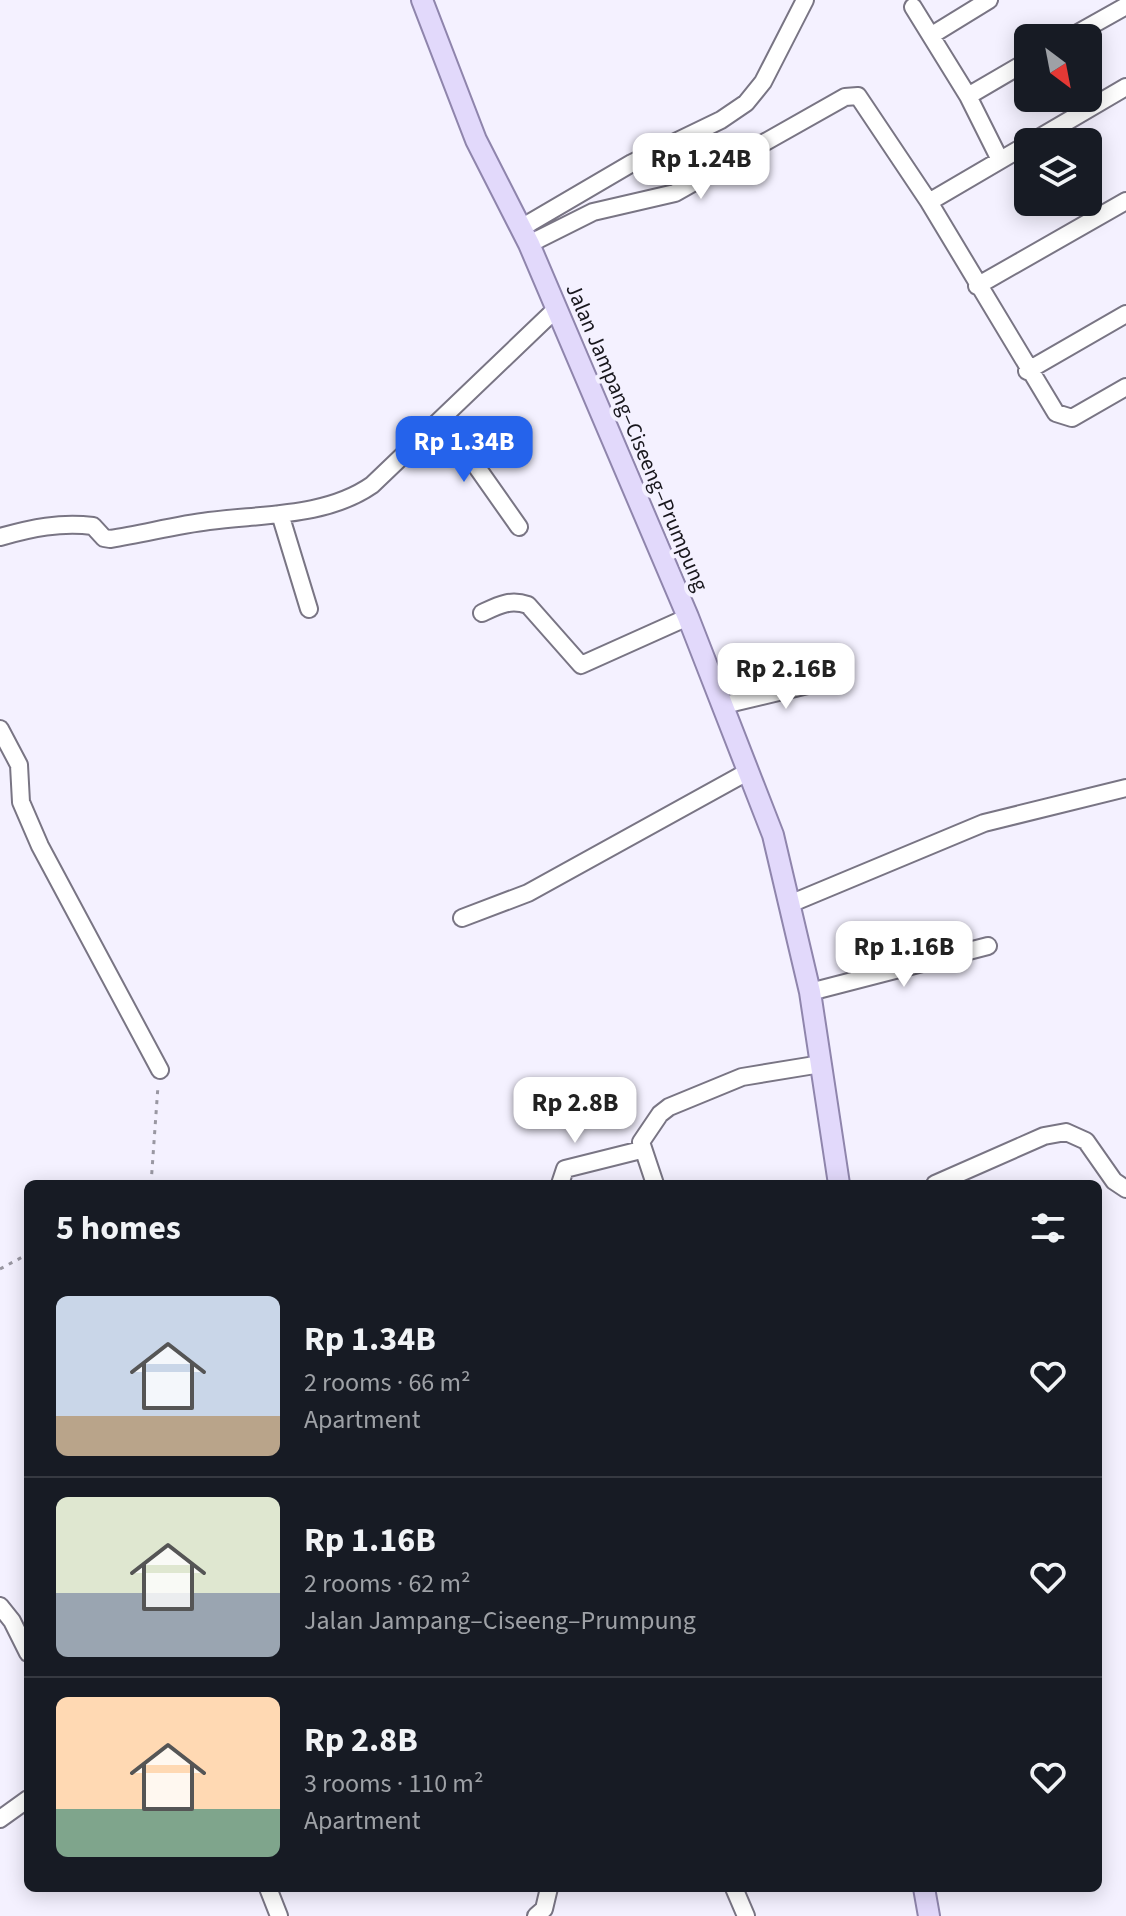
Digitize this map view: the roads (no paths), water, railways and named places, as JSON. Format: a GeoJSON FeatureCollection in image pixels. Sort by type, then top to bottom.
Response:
{"type":"FeatureCollection","features":[{"type":"Feature","properties":{"kind":"main road","name":"Jalan Jampang–Ciseeng–Prumpung"},"geometry":{"type":"LineString","coordinates":[[422,0],[476,140],[525,236],[688,617],[773,835],[792,903],[810,992],[838,1180]]}},
{"type":"Feature","properties":{"kind":"main road"},"geometry":{"type":"LineString","coordinates":[[925,1892],[929,1916]]}},
{"type":"Feature","properties":{"kind":"street"},"geometry":{"type":"LineString","coordinates":[[525,236],[632,163],[721,120],[746,103],[763,82],[805,0]]}},
{"type":"Feature","properties":{"kind":"street"},"geometry":{"type":"LineString","coordinates":[[932,35],[989,0]]}},
{"type":"Feature","properties":{"kind":"street"},"geometry":{"type":"LineString","coordinates":[[1094,24],[1126,6]]}},
{"type":"Feature","properties":{"kind":"street"},"geometry":{"type":"LineString","coordinates":[[913,7],[968,96],[1000,160]]}},
{"type":"Feature","properties":{"kind":"street"},"geometry":{"type":"LineString","coordinates":[[968,96],[1014,69]]}},
{"type":"Feature","properties":{"kind":"street"},"geometry":{"type":"LineString","coordinates":[[1056,128],[1126,87]]}},
{"type":"Feature","properties":{"kind":"street"},"geometry":{"type":"LineString","coordinates":[[525,236],[593,212],[675,193],[853,95],[864,100],[929,202],[1027,371],[1056,413],[1064,418],[1083,413],[1126,387]]}},
{"type":"Feature","properties":{"kind":"street"},"geometry":{"type":"LineString","coordinates":[[929,202],[1014,152]]}},
{"type":"Feature","properties":{"kind":"street"},"geometry":{"type":"LineString","coordinates":[[977,286],[1126,201]]}},
{"type":"Feature","properties":{"kind":"street"},"geometry":{"type":"LineString","coordinates":[[0,537],[44,525],[79,524],[93,526],[104,538],[110,539],[208,521],[280,514],[339,501],[364,491],[557,308]]}},
{"type":"Feature","properties":{"kind":"street"},"geometry":{"type":"LineString","coordinates":[[1027,371],[1126,314]]}},
{"type":"Feature","properties":{"kind":"street"},"geometry":{"type":"LineString","coordinates":[[443,419],[519,527]]}},
{"type":"Feature","properties":{"kind":"street"},"geometry":{"type":"LineString","coordinates":[[280,514],[309,609]]}},
{"type":"Feature","properties":{"kind":"street"},"geometry":{"type":"LineString","coordinates":[[482,613],[501,603],[516,601],[528,605],[581,665],[688,617]]}},
{"type":"Feature","properties":{"kind":"street"},"geometry":{"type":"LineString","coordinates":[[724,705],[837,678]]}},
{"type":"Feature","properties":{"kind":"street"},"geometry":{"type":"LineString","coordinates":[[0,729],[19,765],[21,802],[40,846],[160,1070]]}},
{"type":"Feature","properties":{"kind":"street"},"geometry":{"type":"LineString","coordinates":[[462,918],[528,893],[749,771]]}},
{"type":"Feature","properties":{"kind":"street"},"geometry":{"type":"LineString","coordinates":[[792,903],[984,823],[1126,788]]}},
{"type":"Feature","properties":{"kind":"street"},"geometry":{"type":"LineString","coordinates":[[810,992],[988,946]]}},
{"type":"Feature","properties":{"kind":"street"},"geometry":{"type":"LineString","coordinates":[[653,1180],[641,1150],[641,1142],[660,1114],[684,1099],[760,1072],[821,1064]]}},
{"type":"Feature","properties":{"kind":"street"},"geometry":{"type":"LineString","coordinates":[[944,1180],[1044,1136],[1066,1132],[1086,1141],[1114,1181],[1126,1189]]}},
{"type":"Feature","properties":{"kind":"street"},"geometry":{"type":"LineString","coordinates":[[561,1180],[565,1169],[641,1150]]}},
{"type":"Feature","properties":{"kind":"street"},"geometry":{"type":"LineString","coordinates":[[0,1606],[24,1645]]}},
{"type":"Feature","properties":{"kind":"street"},"geometry":{"type":"LineString","coordinates":[[0,1819],[24,1802]]}},
{"type":"Feature","properties":{"kind":"street"},"geometry":{"type":"LineString","coordinates":[[270,1892],[279,1916]]}},
{"type":"Feature","properties":{"kind":"street"},"geometry":{"type":"LineString","coordinates":[[536,1916],[544,1909],[548,1892]]}},
{"type":"Feature","properties":{"kind":"street"},"geometry":{"type":"LineString","coordinates":[[736,1892],[746,1916]]}}]}
